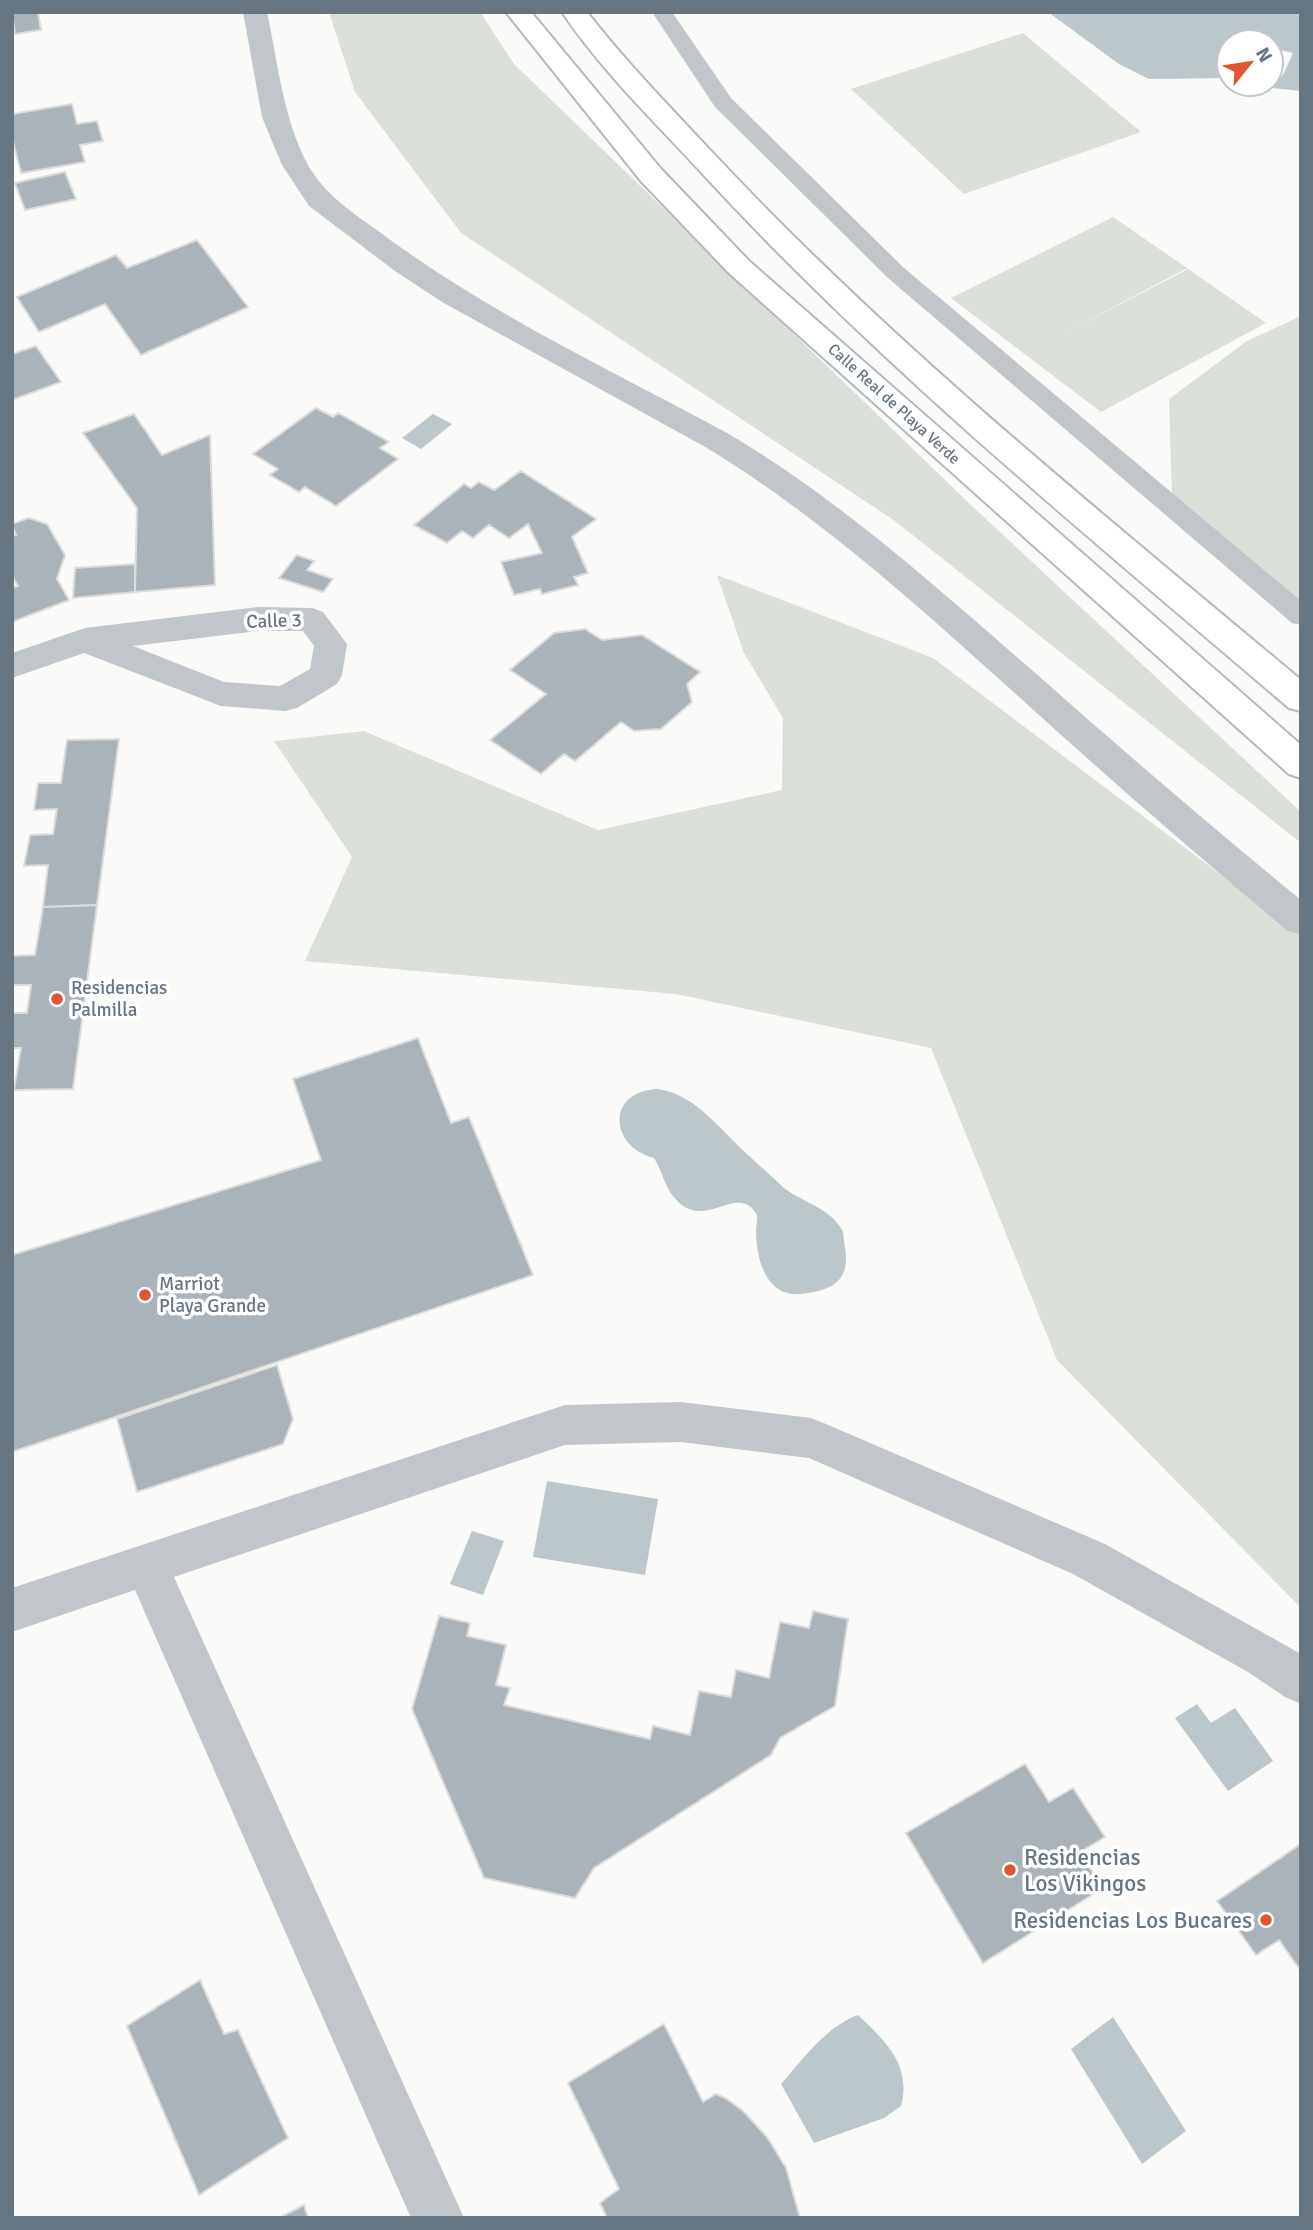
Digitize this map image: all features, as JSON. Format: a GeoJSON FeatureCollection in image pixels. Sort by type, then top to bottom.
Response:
{"type":"FeatureCollection","features":[{"type":"Feature","properties":{"kind":"street"},"geometry":{"type":"LineString","coordinates":[[255,12],[275,117],[295,165],[319,200],[405,265],[452,296],[718,441],[761,467],[814,505],[927,596],[1165,808],[1301,921]]}},
{"type":"Feature","properties":{"kind":"street","name":"Calle Real de Playa Verde"},"geometry":{"type":"LineString","coordinates":[[518,12],[561,68],[657,181],[739,267],[1096,585],[1295,752]]}},
{"type":"Feature","properties":{"kind":"street"},"geometry":{"type":"LineString","coordinates":[[574,12],[707,165],[821,281],[975,421],[1301,699]]}},
{"type":"Feature","properties":{"kind":"street"},"geometry":{"type":"LineString","coordinates":[[561,68],[608,53]]}},
{"type":"Feature","properties":{"kind":"street"},"geometry":{"type":"LineString","coordinates":[[657,181],[707,165]]}},
{"type":"Feature","properties":{"kind":"street"},"geometry":{"type":"LineString","coordinates":[[776,300],[821,281]]}},
{"type":"Feature","properties":{"kind":"street"},"geometry":{"type":"LineString","coordinates":[[933,439],[975,421]]}},
{"type":"Feature","properties":{"kind":"street"},"geometry":{"type":"LineString","coordinates":[[1096,585],[1143,565]]}},
{"type":"Feature","properties":{"kind":"street","name":"Calle 3"},"geometry":{"type":"LineString","coordinates":[[12,666],[85,640],[258,619],[312,620],[331,644],[325,676],[285,699],[221,694],[85,640]]}},
{"type":"Feature","properties":{"kind":"street"},"geometry":{"type":"LineString","coordinates":[[12,1610],[565,1425],[681,1422],[811,1438],[1089,1559],[1264,1656],[1301,1681]]}},
{"type":"Feature","properties":{"kind":"street"},"geometry":{"type":"LineString","coordinates":[[146,1565],[438,2218]]}},
{"type":"Feature","properties":{"kind":"lane"},"geometry":{"type":"LineString","coordinates":[[662,12],[723,102],[896,273],[1301,616]]}},
{"type":"Feature","properties":{"kind":"shaded area"},"geometry":{"type":"Polygon","coordinates":[[[329,12],[480,12],[514,64],[972,506],[1301,812],[1301,843],[895,521],[461,233],[355,92],[329,12]]]}},
{"type":"Feature","properties":{"kind":"shaded area"},"geometry":{"type":"Polygon","coordinates":[[[1048,12],[1301,12],[1301,91],[1285,89],[1285,71],[1293,53],[1285,51],[1285,28],[1215,28],[1215,78],[1149,79],[1119,64],[1048,12]]]}},
{"type":"Feature","properties":{"kind":"shaded area"},"geometry":{"type":"Polygon","coordinates":[[[1023,33],[1141,132],[964,194],[851,89],[1023,33]]]}},
{"type":"Feature","properties":{"kind":"shaded area"},"geometry":{"type":"Polygon","coordinates":[[[1113,217],[1187,268],[1059,336],[1188,269],[1266,323],[1101,412],[951,298],[1113,217]]]}},
{"type":"Feature","properties":{"kind":"shaded area"},"geometry":{"type":"Polygon","coordinates":[[[1301,316],[1301,604],[1172,497],[1169,399],[1247,341],[1301,316]]]}},
{"type":"Feature","properties":{"kind":"shaded area"},"geometry":{"type":"Polygon","coordinates":[[[433,414],[452,424],[421,449],[402,438],[433,414]]]}},
{"type":"Feature","properties":{"kind":"shaded area"},"geometry":{"type":"Polygon","coordinates":[[[717,575],[933,658],[1301,935],[1301,1608],[1057,1360],[931,1048],[676,994],[305,961],[352,857],[274,741],[364,731],[598,830],[782,790],[783,718],[744,653],[717,575]]]}},
{"type":"Feature","properties":{"kind":"shaded area"},"geometry":{"type":"Polygon","coordinates":[[[657,1089],[671,1092],[695,1105],[784,1188],[832,1217],[844,1235],[845,1267],[839,1280],[826,1288],[804,1294],[781,1291],[767,1278],[758,1255],[757,1215],[751,1207],[733,1203],[694,1211],[683,1206],[673,1196],[654,1158],[639,1152],[629,1143],[622,1132],[620,1120],[622,1109],[628,1100],[640,1092],[657,1089]]]}},
{"type":"Feature","properties":{"kind":"shaded area"},"geometry":{"type":"Polygon","coordinates":[[[547,1481],[658,1499],[645,1575],[533,1557],[547,1481]]]}},
{"type":"Feature","properties":{"kind":"shaded area"},"geometry":{"type":"Polygon","coordinates":[[[472,1531],[504,1541],[483,1595],[450,1584],[472,1531]]]}},
{"type":"Feature","properties":{"kind":"shaded area"},"geometry":{"type":"Polygon","coordinates":[[[1197,1704],[1211,1723],[1235,1708],[1273,1761],[1228,1791],[1175,1718],[1197,1704]]]}},
{"type":"Feature","properties":{"kind":"shaded area"},"geometry":{"type":"Polygon","coordinates":[[[858,2015],[878,2034],[894,2055],[903,2078],[901,2106],[884,2118],[814,2143],[781,2084],[826,2035],[858,2015]]]}},
{"type":"Feature","properties":{"kind":"shaded area"},"geometry":{"type":"Polygon","coordinates":[[[1113,2017],[1186,2131],[1142,2164],[1071,2049],[1113,2017]]]}},
{"type":"Feature","properties":{"kind":"building"},"geometry":{"type":"Polygon","coordinates":[[[12,12],[38,12],[41,30],[15,34],[12,12]]]}},
{"type":"Feature","properties":{"kind":"building"},"geometry":{"type":"Polygon","coordinates":[[[72,104],[77,124],[97,121],[103,141],[80,145],[85,162],[21,173],[12,137],[12,114],[72,104]]]}},
{"type":"Feature","properties":{"kind":"building"},"geometry":{"type":"Polygon","coordinates":[[[65,172],[76,199],[25,210],[15,183],[65,172]]]}},
{"type":"Feature","properties":{"kind":"building"},"geometry":{"type":"Polygon","coordinates":[[[197,240],[248,307],[141,355],[105,304],[39,332],[17,297],[116,255],[127,268],[197,240]]]}},
{"type":"Feature","properties":{"kind":"building"},"geometry":{"type":"Polygon","coordinates":[[[36,346],[61,382],[12,400],[12,354],[36,346]]]}},
{"type":"Feature","properties":{"kind":"building"},"geometry":{"type":"Polygon","coordinates":[[[316,408],[333,417],[338,413],[389,442],[380,448],[398,459],[336,506],[305,487],[299,492],[270,475],[278,469],[253,454],[316,408]]]}},
{"type":"Feature","properties":{"kind":"building"},"geometry":{"type":"Polygon","coordinates":[[[134,414],[162,455],[210,435],[215,585],[135,592],[137,508],[83,433],[134,414]]]}},
{"type":"Feature","properties":{"kind":"building"},"geometry":{"type":"Polygon","coordinates":[[[521,471],[596,519],[572,537],[588,573],[574,577],[578,585],[542,594],[540,589],[514,595],[501,562],[542,553],[528,524],[509,538],[489,525],[473,538],[462,531],[447,543],[414,525],[464,484],[471,488],[479,482],[494,490],[521,471]]]}},
{"type":"Feature","properties":{"kind":"building"},"geometry":{"type":"Polygon","coordinates":[[[29,518],[47,524],[65,555],[57,579],[69,600],[12,622],[12,588],[18,586],[12,576],[12,536],[16,535],[12,524],[29,518]]]}},
{"type":"Feature","properties":{"kind":"building"},"geometry":{"type":"Polygon","coordinates":[[[297,555],[314,561],[307,570],[333,579],[323,592],[279,578],[297,555]]]}},
{"type":"Feature","properties":{"kind":"building"},"geometry":{"type":"Polygon","coordinates":[[[135,564],[135,592],[73,598],[75,568],[135,564]]]}},
{"type":"Feature","properties":{"kind":"building"},"geometry":{"type":"Polygon","coordinates":[[[585,629],[602,640],[642,635],[700,672],[687,684],[692,702],[661,729],[634,731],[621,722],[575,761],[564,754],[541,774],[490,740],[546,694],[510,670],[554,633],[585,629]]]}},
{"type":"Feature","properties":{"kind":"building"},"geometry":{"type":"Polygon","coordinates":[[[119,739],[97,905],[43,907],[48,865],[24,866],[30,835],[53,834],[57,809],[34,810],[38,783],[61,783],[67,740],[119,739]]]}},
{"type":"Feature","properties":{"kind":"building","name":"Residencias Palmilla"},"geometry":{"type":"Polygon","coordinates":[[[97,905],[73,1089],[14,1090],[21,1048],[12,1048],[12,1013],[27,1013],[31,985],[12,985],[12,956],[35,955],[43,907],[97,905]]]}},
{"type":"Feature","properties":{"kind":"building"},"geometry":{"type":"Polygon","coordinates":[[[418,1038],[451,1123],[469,1117],[533,1275],[12,1452],[12,1255],[321,1160],[293,1079],[418,1038]]]}},
{"type":"Feature","properties":{"kind":"building"},"geometry":{"type":"Polygon","coordinates":[[[277,1365],[293,1419],[283,1444],[137,1492],[117,1419],[277,1365]]]}},
{"type":"Feature","properties":{"kind":"building"},"geometry":{"type":"Polygon","coordinates":[[[813,1611],[848,1619],[835,1706],[780,1738],[771,1755],[594,1868],[575,1898],[484,1878],[412,1709],[439,1616],[470,1623],[467,1636],[506,1645],[496,1685],[510,1688],[504,1705],[650,1739],[653,1726],[690,1735],[699,1691],[731,1697],[736,1670],[769,1678],[780,1622],[809,1628],[813,1611]]]}},
{"type":"Feature","properties":{"kind":"building","name":"Residencias Los Vikingos"},"geometry":{"type":"Polygon","coordinates":[[[1025,1764],[1049,1802],[1073,1788],[1105,1837],[1080,1852],[1103,1888],[983,1963],[906,1833],[1025,1764]]]}},
{"type":"Feature","properties":{"kind":"building","name":"Residencias Los Bucares"},"geometry":{"type":"Polygon","coordinates":[[[1301,1844],[1301,1971],[1279,1940],[1256,1955],[1217,1901],[1301,1844]]]}},
{"type":"Feature","properties":{"kind":"building"},"geometry":{"type":"Polygon","coordinates":[[[200,1980],[224,2034],[238,2030],[288,2138],[199,2195],[127,2026],[200,1980]]]}},
{"type":"Feature","properties":{"kind":"building"},"geometry":{"type":"Polygon","coordinates":[[[664,2024],[703,2102],[716,2094],[727,2099],[743,2111],[767,2137],[786,2168],[800,2218],[607,2218],[600,2203],[619,2189],[568,2083],[664,2024]]]}},
{"type":"Feature","properties":{"kind":"building"},"geometry":{"type":"Polygon","coordinates":[[[304,2205],[308,2218],[279,2218],[304,2205]]]}},
{"type":"Feature","properties":{"kind":"place","name":"Residencias Palmilla"},"geometry":{"type":"Point","coordinates":[57,999]}},
{"type":"Feature","properties":{"kind":"place","name":"Marriot Playa Grande"},"geometry":{"type":"Point","coordinates":[145,1295]}},
{"type":"Feature","properties":{"kind":"place","name":"Residencias Los Vikingos"},"geometry":{"type":"Point","coordinates":[1010,1870]}},
{"type":"Feature","properties":{"kind":"place","name":"Residencias Los Bucares"},"geometry":{"type":"Point","coordinates":[1266,1920]}}]}
